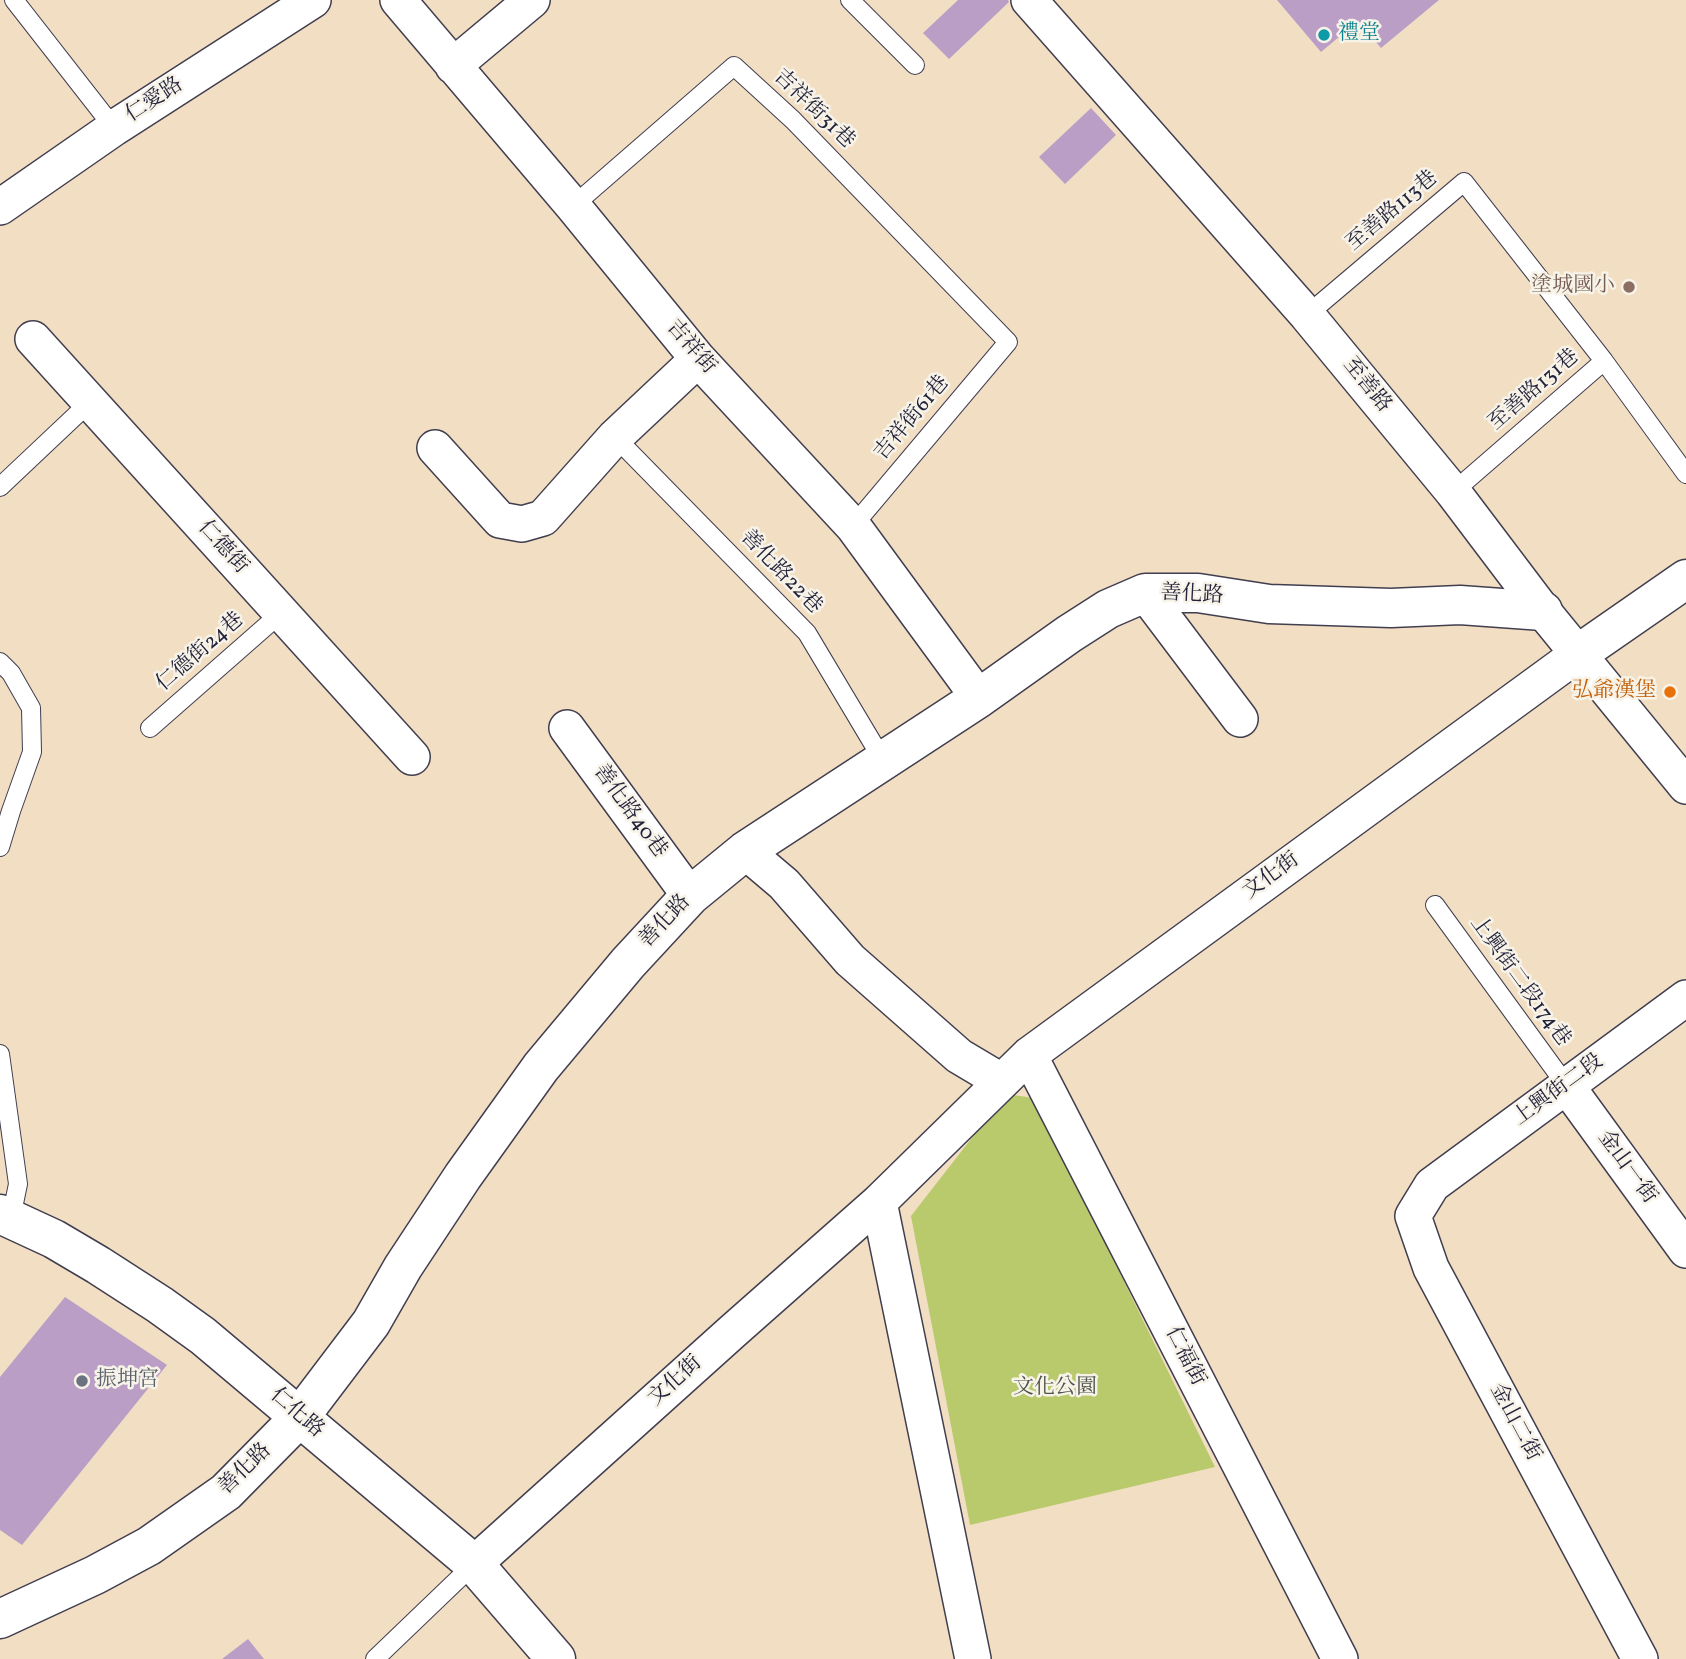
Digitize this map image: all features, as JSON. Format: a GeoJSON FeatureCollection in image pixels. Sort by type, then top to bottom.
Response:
{"type":"FeatureCollection","features":[{"type":"Feature","properties":{"kind":"street","name":"仁愛路"},"geometry":{"type":"LineString","coordinates":[[0,207],[114,128],[313,0]]}},
{"type":"Feature","properties":{"kind":"street","name":"吉祥街"},"geometry":{"type":"LineString","coordinates":[[398,0],[573,206],[698,359],[853,526],[979,698]]}},
{"type":"Feature","properties":{"kind":"street"},"geometry":{"type":"LineString","coordinates":[[453,66],[532,0]]}},
{"type":"Feature","properties":{"kind":"street","name":"至善路"},"geometry":{"type":"LineString","coordinates":[[1029,0],[1307,315],[1453,492],[1543,611],[1686,786]]}},
{"type":"Feature","properties":{"kind":"street","name":"仁德街"},"geometry":{"type":"LineString","coordinates":[[33,339],[412,757]]}},
{"type":"Feature","properties":{"kind":"street"},"geometry":{"type":"LineString","coordinates":[[435,448],[500,520],[522,524],[543,518],[615,437],[698,359]]}},
{"type":"Feature","properties":{"kind":"street","name":"文化街"},"geometry":{"type":"LineString","coordinates":[[474,1564],[879,1202],[1029,1055],[1578,654],[1686,579]]}},
{"type":"Feature","properties":{"kind":"street"},"geometry":{"type":"LineString","coordinates":[[1145,593],[1240,719]]}},
{"type":"Feature","properties":{"kind":"street","name":"善化路"},"geometry":{"type":"LineString","coordinates":[[0,1619],[149,1546],[226,1492],[299,1418],[371,1323],[403,1267],[463,1176],[541,1067],[628,963],[690,896],[745,851],[884,762],[1069,634],[1108,609],[1145,593],[1198,593],[1269,604],[1391,608],[1460,605],[1543,611]]}},
{"type":"Feature","properties":{"kind":"street","name":"善化路40巷"},"geometry":{"type":"LineString","coordinates":[[567,728],[690,896]]}},
{"type":"Feature","properties":{"kind":"street"},"geometry":{"type":"LineString","coordinates":[[745,851],[784,884],[850,960],[959,1056],[1001,1081]]}},
{"type":"Feature","properties":{"kind":"street","name":"上興街二段"},"geometry":{"type":"LineString","coordinates":[[1432,1185],[1686,998]]}},
{"type":"Feature","properties":{"kind":"street","name":"仁福街"},"geometry":{"type":"LineString","coordinates":[[1029,1055],[1340,1659]]}},
{"type":"Feature","properties":{"kind":"street","name":"金山一街"},"geometry":{"type":"LineString","coordinates":[[1566,1085],[1686,1250]]}},
{"type":"Feature","properties":{"kind":"street","name":"金山二街"},"geometry":{"type":"LineString","coordinates":[[1432,1185],[1413,1216],[1431,1268],[1640,1659]]}},
{"type":"Feature","properties":{"kind":"street"},"geometry":{"type":"LineString","coordinates":[[879,1202],[973,1659]]}},
{"type":"Feature","properties":{"kind":"street","name":"仁化路"},"geometry":{"type":"LineString","coordinates":[[6,1216],[54,1238],[160,1305],[203,1336],[474,1564],[556,1659]]}},
{"type":"Feature","properties":{"kind":"lane"},"geometry":{"type":"LineString","coordinates":[[14,0],[114,128]]}},
{"type":"Feature","properties":{"kind":"lane"},"geometry":{"type":"LineString","coordinates":[[850,0],[915,65]]}},
{"type":"Feature","properties":{"kind":"lane","name":"吉祥街31巷"},"geometry":{"type":"LineString","coordinates":[[573,206],[734,66],[793,120],[1008,342]]}},
{"type":"Feature","properties":{"kind":"lane","name":"至善路113巷"},"geometry":{"type":"LineString","coordinates":[[1307,315],[1464,182],[1604,361]]}},
{"type":"Feature","properties":{"kind":"lane","name":"吉祥街61巷"},"geometry":{"type":"LineString","coordinates":[[853,526],[1008,342]]}},
{"type":"Feature","properties":{"kind":"lane","name":"至善路131巷"},"geometry":{"type":"LineString","coordinates":[[1453,492],[1604,361],[1686,474]]}},
{"type":"Feature","properties":{"kind":"lane"},"geometry":{"type":"LineString","coordinates":[[0,487],[90,402]]}},
{"type":"Feature","properties":{"kind":"lane","name":"善化路22巷"},"geometry":{"type":"LineString","coordinates":[[615,437],[807,633],[884,762]]}},
{"type":"Feature","properties":{"kind":"lane","name":"仁德街24巷"},"geometry":{"type":"LineString","coordinates":[[150,728],[281,613]]}},
{"type":"Feature","properties":{"kind":"lane"},"geometry":{"type":"LineString","coordinates":[[0,662],[11,673],[31,708],[32,752],[0,847]]}},
{"type":"Feature","properties":{"kind":"lane","name":"上興街二段174巷"},"geometry":{"type":"LineString","coordinates":[[1435,905],[1566,1085]]}},
{"type":"Feature","properties":{"kind":"lane"},"geometry":{"type":"LineString","coordinates":[[0,1054],[18,1184],[6,1216]]}},
{"type":"Feature","properties":{"kind":"lane"},"geometry":{"type":"LineString","coordinates":[[375,1659],[474,1564]]}},
{"type":"Feature","properties":{"kind":"green space","name":"文化公園"},"geometry":{"type":"Polygon","coordinates":[[[1006,1094],[1034,1098],[1215,1467],[970,1525],[911,1216],[1006,1094]]]}},
{"type":"Feature","properties":{"kind":"building"},"geometry":{"type":"Polygon","coordinates":[[[958,0],[1009,2],[949,59],[923,33],[958,0]]]}},
{"type":"Feature","properties":{"kind":"building","name":"禮堂"},"geometry":{"type":"Polygon","coordinates":[[[1277,0],[1439,0],[1381,48],[1358,21],[1321,52],[1277,0]]]}},
{"type":"Feature","properties":{"kind":"building"},"geometry":{"type":"Polygon","coordinates":[[[1091,108],[1116,135],[1065,184],[1039,157],[1091,108]]]}},
{"type":"Feature","properties":{"kind":"building","name":"振坤宮"},"geometry":{"type":"Polygon","coordinates":[[[65,1297],[167,1365],[22,1545],[0,1530],[0,1377],[65,1297]]]}},
{"type":"Feature","properties":{"kind":"building"},"geometry":{"type":"Polygon","coordinates":[[[248,1639],[264,1659],[222,1659],[248,1639]]]}},
{"type":"Feature","properties":{"kind":"place","name":"禮堂"},"geometry":{"type":"Point","coordinates":[1324,35]}},
{"type":"Feature","properties":{"kind":"place","name":"塗城國小"},"geometry":{"type":"Point","coordinates":[1629,287]}},
{"type":"Feature","properties":{"kind":"place","name":"弘爺漢堡"},"geometry":{"type":"Point","coordinates":[1670,692]}},
{"type":"Feature","properties":{"kind":"place","name":"振坤宮"},"geometry":{"type":"Point","coordinates":[82,1381]}}]}
